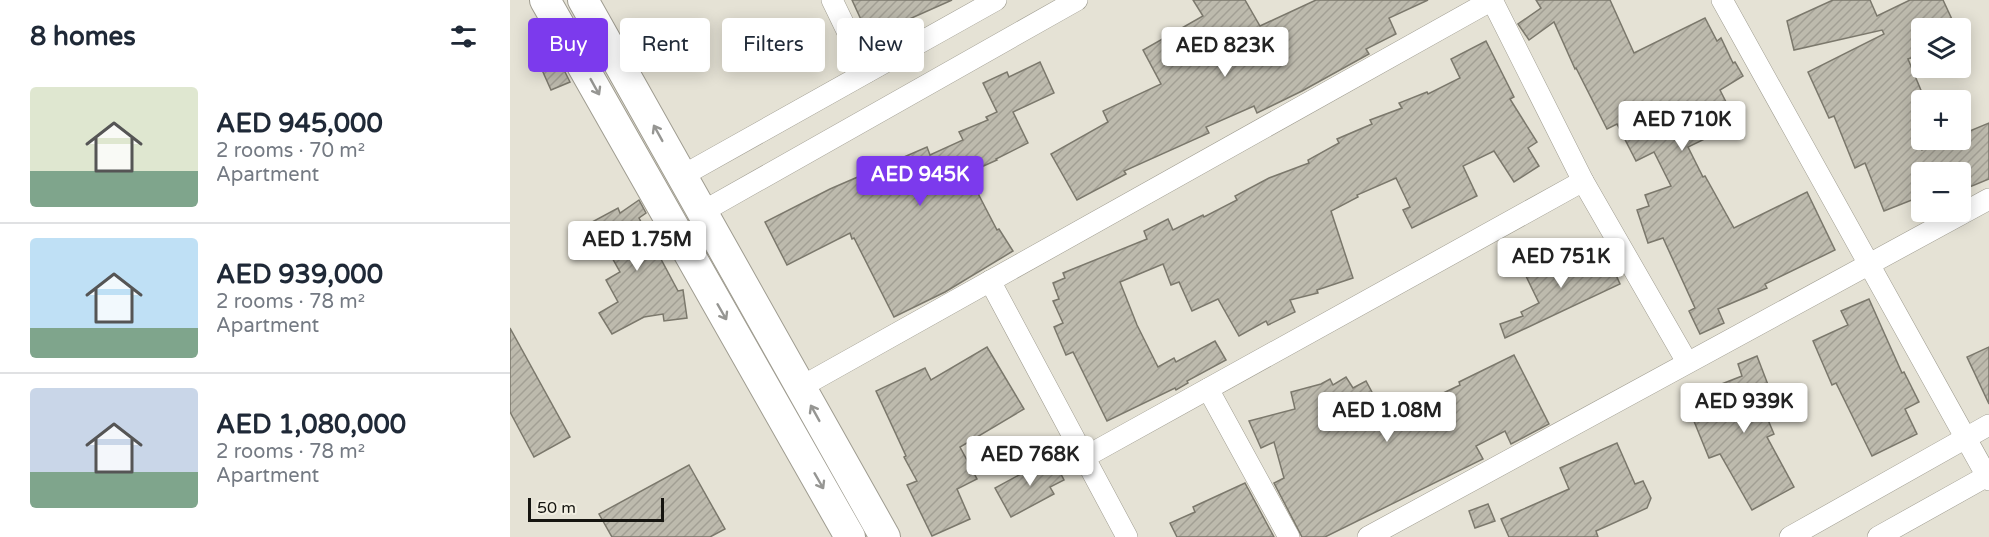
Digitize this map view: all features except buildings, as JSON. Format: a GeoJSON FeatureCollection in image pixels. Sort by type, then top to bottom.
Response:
{"type":"FeatureCollection","features":[{"type":"Feature","properties":{"kind":"street"},"geometry":{"type":"LineString","coordinates":[[545,0],[850,537]]}},
{"type":"Feature","properties":{"kind":"street"},"geometry":{"type":"LineString","coordinates":[[583,0],[885,537]]}},
{"type":"Feature","properties":{"kind":"street"},"geometry":{"type":"LineString","coordinates":[[832,0],[841,18]]}},
{"type":"Feature","properties":{"kind":"street"},"geometry":{"type":"LineString","coordinates":[[924,40],[996,0]]}},
{"type":"Feature","properties":{"kind":"street"},"geometry":{"type":"LineString","coordinates":[[702,212],[1077,0]]}},
{"type":"Feature","properties":{"kind":"street"},"geometry":{"type":"LineString","coordinates":[[801,387],[1492,0],[1583,180],[1687,362]]}},
{"type":"Feature","properties":{"kind":"street"},"geometry":{"type":"LineString","coordinates":[[1722,0],[1988,477],[1878,537]]}},
{"type":"Feature","properties":{"kind":"street"},"geometry":{"type":"LineString","coordinates":[[682,176],[867,72]]}},
{"type":"Feature","properties":{"kind":"street"},"geometry":{"type":"LineString","coordinates":[[1085,457],[1583,180]]}},
{"type":"Feature","properties":{"kind":"street"},"geometry":{"type":"LineString","coordinates":[[1368,537],[1989,200]]}},
{"type":"Feature","properties":{"kind":"street"},"geometry":{"type":"LineString","coordinates":[[990,281],[1127,537]]}},
{"type":"Feature","properties":{"kind":"street"},"geometry":{"type":"LineString","coordinates":[[1208,389],[1289,537]]}},
{"type":"Feature","properties":{"kind":"street"},"geometry":{"type":"LineString","coordinates":[[1790,537],[1989,424]]}}]}
